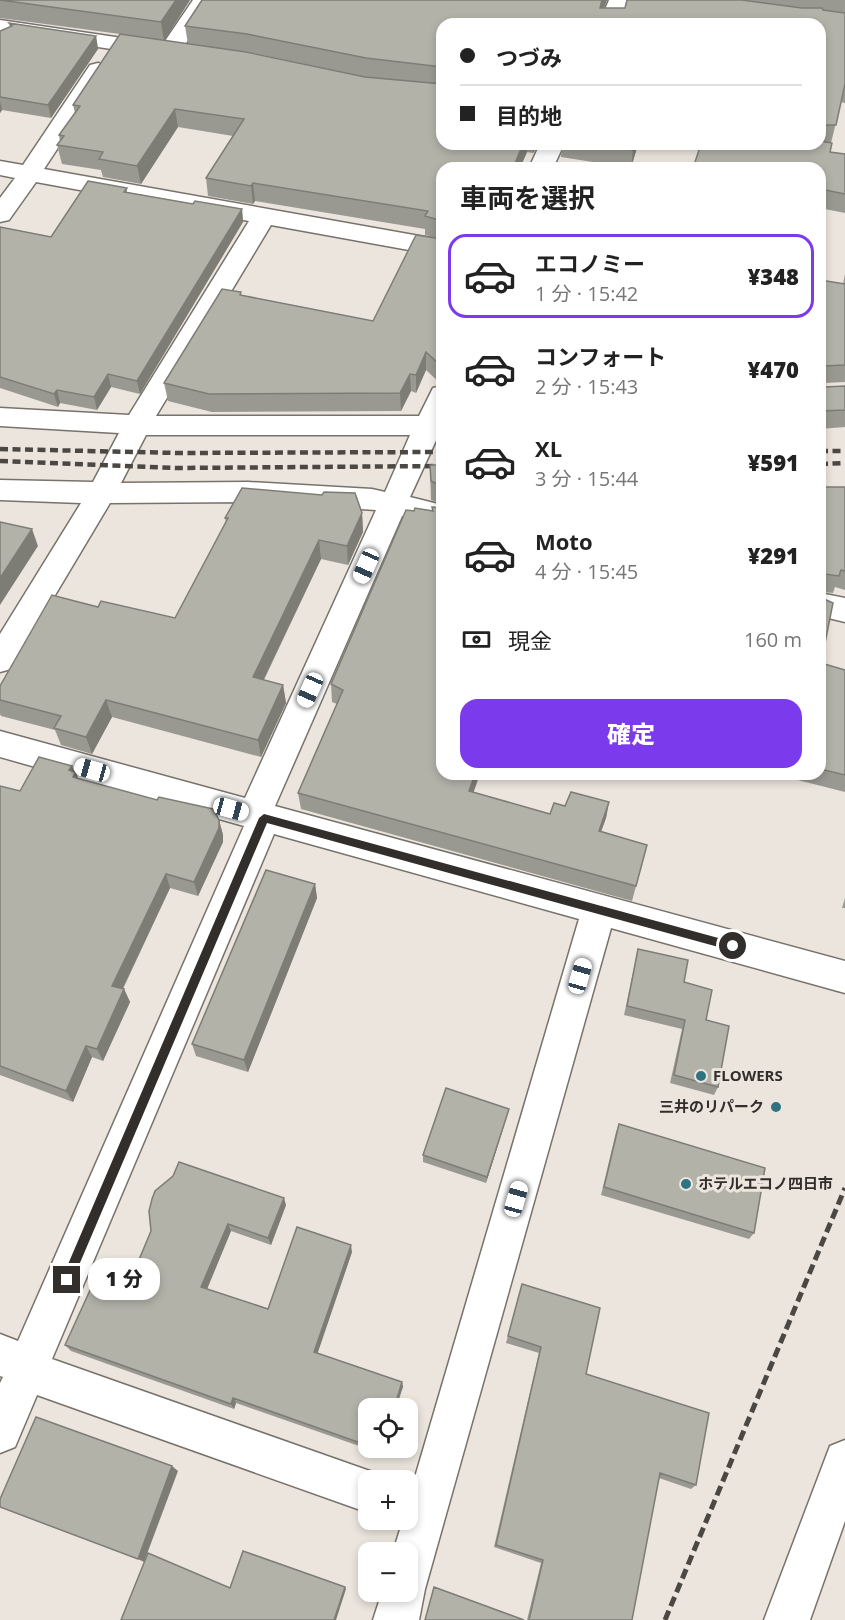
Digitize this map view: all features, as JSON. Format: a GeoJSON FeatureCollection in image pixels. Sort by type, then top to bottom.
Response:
{"type":"FeatureCollection","features":[{"type":"Feature","properties":{"kind":"street"},"geometry":{"type":"LineString","coordinates":[[170,51],[203,0]]}},
{"type":"Feature","properties":{"kind":"street"},"geometry":{"type":"LineString","coordinates":[[612,18],[618,0]]}},
{"type":"Feature","properties":{"kind":"street"},"geometry":{"type":"LineString","coordinates":[[0,26],[192,54]]}},
{"type":"Feature","properties":{"kind":"street"},"geometry":{"type":"LineString","coordinates":[[0,215],[115,43]]}},
{"type":"Feature","properties":{"kind":"street"},"geometry":{"type":"LineString","coordinates":[[0,168],[436,247]]}},
{"type":"Feature","properties":{"kind":"street"},"geometry":{"type":"LineString","coordinates":[[0,660],[102,494],[137,425],[265,215]]}},
{"type":"Feature","properties":{"kind":"street"},"geometry":{"type":"LineString","coordinates":[[0,417],[137,425],[436,426],[394,503],[19,1364],[0,1432]]}},
{"type":"Feature","properties":{"kind":"street"},"geometry":{"type":"LineString","coordinates":[[0,490],[102,494],[248,492],[372,500],[436,514]]}},
{"type":"Feature","properties":{"kind":"street"},"geometry":{"type":"LineString","coordinates":[[826,605],[845,610]]}},
{"type":"Feature","properties":{"kind":"street"},"geometry":{"type":"LineString","coordinates":[[0,744],[845,977]]}},
{"type":"Feature","properties":{"kind":"street"},"geometry":{"type":"LineString","coordinates":[[418,1505],[599,909]]}},
{"type":"Feature","properties":{"kind":"street"},"geometry":{"type":"LineString","coordinates":[[19,1364],[358,1487]]}},
{"type":"Feature","properties":{"kind":"street"},"geometry":{"type":"LineString","coordinates":[[787,1620],[845,1461]]}},
{"type":"Feature","properties":{"kind":"street"},"geometry":{"type":"LineString","coordinates":[[396,1620],[401,1602]]}},
{"type":"Feature","properties":{"kind":"building"},"geometry":{"type":"Polygon","coordinates":[[[0,0],[176,0],[161,22],[0,0]]]}},
{"type":"Feature","properties":{"kind":"building"},"geometry":{"type":"Polygon","coordinates":[[[202,0],[602,0],[600,8],[625,8],[627,0],[742,0],[802,8],[822,8],[845,13],[845,84],[836,125],[826,125],[826,18],[436,18],[436,66],[366,58],[247,34],[185,26],[202,0]]]}},
{"type":"Feature","properties":{"kind":"building"},"geometry":{"type":"Polygon","coordinates":[[[9,23],[96,36],[48,105],[0,97],[0,31],[12,26],[9,23]]]}},
{"type":"Feature","properties":{"kind":"building"},"geometry":{"type":"Polygon","coordinates":[[[120,34],[246,52],[365,77],[436,83],[436,150],[520,150],[516,162],[436,162],[436,219],[425,216],[428,211],[253,183],[251,186],[206,178],[244,119],[175,109],[137,166],[99,159],[103,152],[57,145],[64,136],[59,135],[80,106],[73,105],[120,34]]]}},
{"type":"Feature","properties":{"kind":"building"},"geometry":{"type":"Polygon","coordinates":[[[826,142],[832,143],[830,152],[845,154],[845,194],[826,190],[826,162],[695,162],[699,150],[826,150],[826,142]]]}},
{"type":"Feature","properties":{"kind":"building"},"geometry":{"type":"Polygon","coordinates":[[[88,181],[127,188],[124,192],[193,204],[195,201],[242,209],[137,381],[108,374],[94,397],[57,390],[54,394],[0,377],[0,227],[51,237],[88,181]]]}},
{"type":"Feature","properties":{"kind":"building"},"geometry":{"type":"Polygon","coordinates":[[[416,235],[436,238],[436,361],[426,352],[416,375],[410,374],[400,393],[209,394],[164,383],[222,289],[241,292],[240,295],[373,321],[416,235]]]}},
{"type":"Feature","properties":{"kind":"building"},"geometry":{"type":"Polygon","coordinates":[[[826,281],[845,284],[845,365],[826,366],[826,281]]]}},
{"type":"Feature","properties":{"kind":"building"},"geometry":{"type":"Polygon","coordinates":[[[845,386],[845,410],[826,411],[826,387],[845,386]]]}},
{"type":"Feature","properties":{"kind":"building"},"geometry":{"type":"Polygon","coordinates":[[[430,465],[436,465],[436,483],[431,481],[430,465]]]}},
{"type":"Feature","properties":{"kind":"building"},"geometry":{"type":"Polygon","coordinates":[[[826,487],[845,487],[845,571],[841,570],[839,576],[826,574],[826,487]]]}},
{"type":"Feature","properties":{"kind":"building"},"geometry":{"type":"Polygon","coordinates":[[[242,488],[322,495],[324,492],[355,493],[362,513],[347,546],[319,540],[253,677],[283,685],[258,740],[106,700],[86,737],[54,728],[61,716],[0,700],[0,686],[52,595],[98,607],[101,601],[175,618],[242,488]]]}},
{"type":"Feature","properties":{"kind":"building"},"geometry":{"type":"Polygon","coordinates":[[[432,507],[436,507],[436,780],[473,780],[469,791],[550,814],[554,803],[565,806],[571,792],[609,802],[599,831],[647,845],[636,886],[298,793],[343,690],[331,684],[406,510],[414,511],[415,508],[433,511],[432,507]]]}},
{"type":"Feature","properties":{"kind":"building"},"geometry":{"type":"Polygon","coordinates":[[[0,522],[32,529],[0,578],[0,522]]]}},
{"type":"Feature","properties":{"kind":"building"},"geometry":{"type":"Polygon","coordinates":[[[826,600],[833,603],[826,638],[826,600]]]}},
{"type":"Feature","properties":{"kind":"building"},"geometry":{"type":"Polygon","coordinates":[[[826,664],[845,670],[845,775],[826,770],[826,664]]]}},
{"type":"Feature","properties":{"kind":"building"},"geometry":{"type":"Polygon","coordinates":[[[39,757],[72,766],[69,770],[76,772],[73,777],[157,800],[159,797],[213,809],[219,820],[219,828],[194,882],[166,874],[112,986],[124,989],[97,1049],[86,1046],[66,1091],[0,1066],[0,786],[20,791],[39,757]]]}},
{"type":"Feature","properties":{"kind":"building"},"geometry":{"type":"Polygon","coordinates":[[[266,870],[315,884],[244,1060],[192,1044],[266,870]]]}},
{"type":"Feature","properties":{"kind":"building"},"geometry":{"type":"Polygon","coordinates":[[[638,949],[688,960],[684,982],[712,990],[706,1020],[729,1026],[718,1087],[674,1075],[685,1020],[627,1006],[638,949]]]}},
{"type":"Feature","properties":{"kind":"building"},"geometry":{"type":"Polygon","coordinates":[[[446,1088],[509,1109],[487,1177],[423,1155],[446,1088]]]}},
{"type":"Feature","properties":{"kind":"building"},"geometry":{"type":"Polygon","coordinates":[[[619,1124],[765,1168],[754,1233],[604,1187],[619,1124]]]}},
{"type":"Feature","properties":{"kind":"building"},"geometry":{"type":"Polygon","coordinates":[[[179,1162],[284,1198],[268,1238],[228,1224],[201,1287],[268,1309],[297,1227],[351,1245],[314,1352],[402,1382],[397,1398],[358,1398],[358,1442],[233,1398],[231,1404],[65,1345],[97,1275],[128,1286],[151,1231],[149,1211],[155,1191],[173,1176],[179,1162]]]}},
{"type":"Feature","properties":{"kind":"building"},"geometry":{"type":"Polygon","coordinates":[[[522,1284],[600,1308],[586,1374],[709,1413],[696,1485],[660,1473],[632,1620],[529,1620],[543,1560],[496,1545],[541,1347],[508,1336],[522,1284]]]}},
{"type":"Feature","properties":{"kind":"building"},"geometry":{"type":"Polygon","coordinates":[[[36,1417],[172,1466],[138,1559],[0,1507],[0,1499],[36,1417]]]}},
{"type":"Feature","properties":{"kind":"building"},"geometry":{"type":"Polygon","coordinates":[[[243,1551],[345,1587],[334,1620],[121,1620],[148,1553],[230,1588],[243,1551]]]}},
{"type":"Feature","properties":{"kind":"building"},"geometry":{"type":"Polygon","coordinates":[[[434,1587],[524,1620],[425,1620],[434,1587]]]}},
{"type":"Feature","properties":{"kind":"railway"},"geometry":{"type":"LineString","coordinates":[[0,449],[179,453],[436,452]]}},
{"type":"Feature","properties":{"kind":"railway"},"geometry":{"type":"LineString","coordinates":[[826,451],[845,451]]}},
{"type":"Feature","properties":{"kind":"railway"},"geometry":{"type":"LineString","coordinates":[[0,461],[176,468],[436,466]]}},
{"type":"Feature","properties":{"kind":"railway"},"geometry":{"type":"LineString","coordinates":[[826,464],[845,463]]}},
{"type":"Feature","properties":{"kind":"railway"},"geometry":{"type":"LineString","coordinates":[[665,1620],[845,1188]]}},
{"type":"Feature","properties":{"kind":"place","name":"FLOWERS"},"geometry":{"type":"Point","coordinates":[701,1076]}},
{"type":"Feature","properties":{"kind":"place","name":"三井のリパーク"},"geometry":{"type":"Point","coordinates":[776,1107]}},
{"type":"Feature","properties":{"kind":"place","name":"ホテルエコノ四日市"},"geometry":{"type":"Point","coordinates":[686,1184]}},
{"type":"Feature","properties":{"kind":"route"},"geometry":{"type":"LineString","coordinates":[[67,1280],[264,818],[733,946]]}}]}
